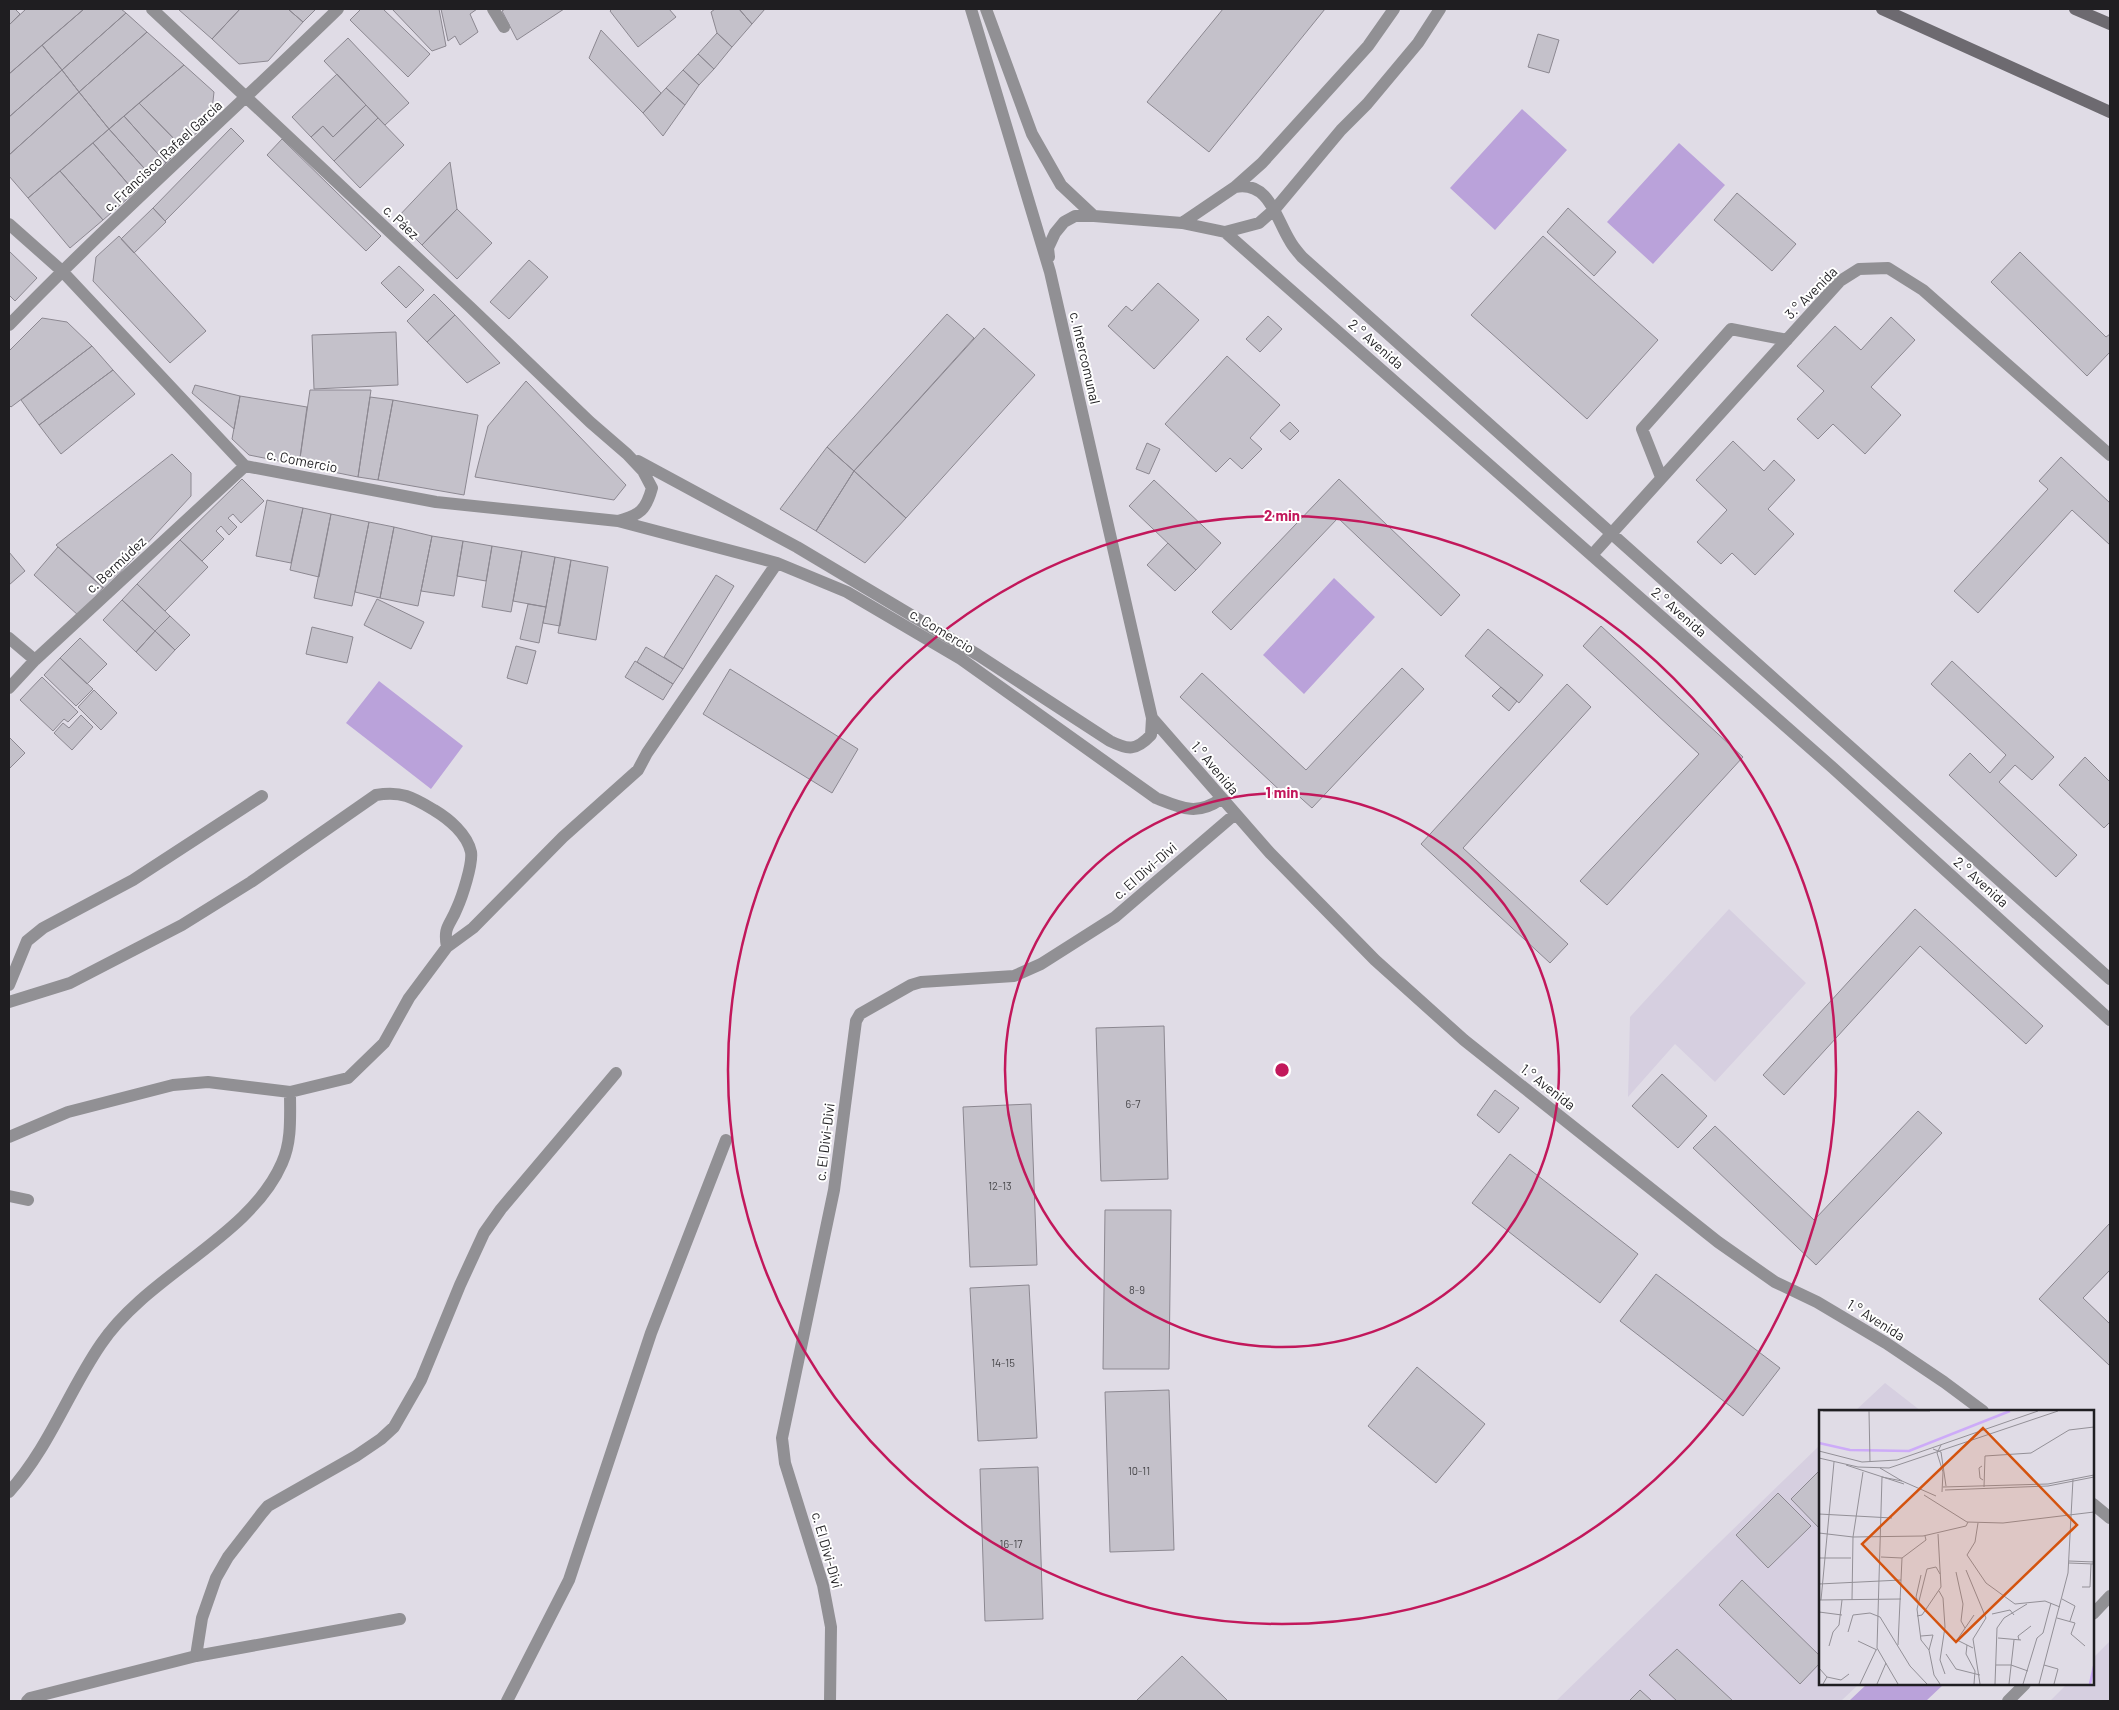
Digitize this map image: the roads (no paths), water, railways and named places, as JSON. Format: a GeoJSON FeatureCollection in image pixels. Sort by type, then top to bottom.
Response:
{"type":"FeatureCollection","features":[{"type":"Feature","properties":{"kind":"main road"},"geometry":{"type":"LineString","coordinates":[[1882,9],[2110,112]]}},
{"type":"Feature","properties":{"kind":"main road"},"geometry":{"type":"LineString","coordinates":[[2075,9],[2110,24]]}},
{"type":"Feature","properties":{"kind":"street","name":"c. Páez"},"geometry":{"type":"LineString","coordinates":[[152,9],[590,422],[629,456]]}},
{"type":"Feature","properties":{"kind":"street","name":"c. Francisco Rafael García"},"geometry":{"type":"LineString","coordinates":[[9,325],[62,272],[338,9]]}},
{"type":"Feature","properties":{"kind":"street"},"geometry":{"type":"LineString","coordinates":[[493,9],[504,27]]}},
{"type":"Feature","properties":{"kind":"street","name":"c. Intercomunal"},"geometry":{"type":"LineString","coordinates":[[971,9],[1050,272],[1152,718]]}},
{"type":"Feature","properties":{"kind":"street"},"geometry":{"type":"LineString","coordinates":[[986,9],[1032,134],[1061,185],[1094,216]]}},
{"type":"Feature","properties":{"kind":"street"},"geometry":{"type":"LineString","coordinates":[[1182,223],[1235,187],[1262,163],[1368,46],[1394,9]]}},
{"type":"Feature","properties":{"kind":"street","name":"2.° Avenida"},"geometry":{"type":"LineString","coordinates":[[1050,272],[1048,248],[1055,233],[1064,222],[1075,216],[1182,223],[1225,232],[1259,223],[1275,209],[1341,130],[1367,104],[1418,43],[1440,9]]}},
{"type":"Feature","properties":{"kind":"street"},"geometry":{"type":"LineString","coordinates":[[1235,187],[1245,185],[1253,188],[1265,197],[1275,209],[1289,240],[1302,257],[2110,979]]}},
{"type":"Feature","properties":{"kind":"street"},"geometry":{"type":"LineString","coordinates":[[9,224],[62,272],[245,466]]}},
{"type":"Feature","properties":{"kind":"street","name":"2.° Avenida"},"geometry":{"type":"LineString","coordinates":[[1225,232],[1833,768],[2110,1020]]}},
{"type":"Feature","properties":{"kind":"street","name":"3.° Avenida"},"geometry":{"type":"LineString","coordinates":[[1592,554],[1840,281],[1859,269],[1888,268],[1923,290],[2110,455]]}},
{"type":"Feature","properties":{"kind":"street"},"geometry":{"type":"LineString","coordinates":[[1662,477],[1642,429],[1731,329],[1786,340]]}},
{"type":"Feature","properties":{"kind":"street"},"geometry":{"type":"LineString","coordinates":[[629,456],[798,547],[978,655],[1110,741],[1128,748]]}},
{"type":"Feature","properties":{"kind":"street","name":"c. Comercio"},"geometry":{"type":"LineString","coordinates":[[618,521],[634,517],[644,508],[652,488],[644,471],[629,456]]}},
{"type":"Feature","properties":{"kind":"street","name":"c. Comercio"},"geometry":{"type":"LineString","coordinates":[[245,466],[436,502],[618,521],[777,563],[847,592],[961,658],[1156,798],[1186,809],[1209,808],[1222,799]]}},
{"type":"Feature","properties":{"kind":"street","name":"c. Bermúdez"},"geometry":{"type":"LineString","coordinates":[[9,688],[35,660],[245,466]]}},
{"type":"Feature","properties":{"kind":"street"},"geometry":{"type":"LineString","coordinates":[[9,1137],[68,1112],[173,1085],[208,1082],[290,1092],[348,1078],[370,1059],[384,1043],[409,998],[447,947],[473,928],[563,837],[638,770],[647,753],[777,563]]}},
{"type":"Feature","properties":{"kind":"street"},"geometry":{"type":"LineString","coordinates":[[9,638],[35,660]]}},
{"type":"Feature","properties":{"kind":"street"},"geometry":{"type":"LineString","coordinates":[[1096,754],[1138,747],[1151,735],[1152,718]]}},
{"type":"Feature","properties":{"kind":"street","name":"1.° Avenida"},"geometry":{"type":"LineString","coordinates":[[1152,718],[1234,815],[1375,960],[1479,1052],[1718,1242],[1775,1282],[1817,1302],[1886,1343],[1982,1410]]}},
{"type":"Feature","properties":{"kind":"street"},"geometry":{"type":"LineString","coordinates":[[9,1002],[70,983],[182,925],[251,882],[376,795],[394,792],[415,799],[447,817],[463,835],[471,853],[469,871],[457,908],[445,933],[447,947]]}},
{"type":"Feature","properties":{"kind":"street"},"geometry":{"type":"LineString","coordinates":[[9,985],[27,941],[43,928],[133,880],[262,796]]}},
{"type":"Feature","properties":{"kind":"street","name":"c. El Divi-Divi"},"geometry":{"type":"LineString","coordinates":[[830,1701],[831,1627],[827,1604],[785,1463],[782,1438],[834,1190],[856,1021],[860,1014],[911,985],[922,982],[1014,976],[1042,964],[1115,917],[1234,815]]}},
{"type":"Feature","properties":{"kind":"street"},"geometry":{"type":"LineString","coordinates":[[196,1656],[202,1618],[216,1578],[228,1557],[268,1506],[356,1456],[381,1439],[394,1427],[421,1380],[460,1285],[484,1233],[501,1209],[616,1073]]}},
{"type":"Feature","properties":{"kind":"street"},"geometry":{"type":"LineString","coordinates":[[9,1492],[24,1475],[53,1430],[101,1343],[137,1301],[231,1227],[261,1197],[282,1163],[290,1135],[290,1092]]}},
{"type":"Feature","properties":{"kind":"street"},"geometry":{"type":"LineString","coordinates":[[507,1701],[569,1580],[651,1333],[726,1140]]}},
{"type":"Feature","properties":{"kind":"street"},"geometry":{"type":"LineString","coordinates":[[9,1196],[28,1200]]}},
{"type":"Feature","properties":{"kind":"street"},"geometry":{"type":"LineString","coordinates":[[2094,1505],[2110,1518]]}},
{"type":"Feature","properties":{"kind":"street"},"geometry":{"type":"LineString","coordinates":[[2094,1613],[2110,1596]]}},
{"type":"Feature","properties":{"kind":"street"},"geometry":{"type":"LineString","coordinates":[[27,1701],[30,1698],[196,1656],[400,1618]]}},
{"type":"Feature","properties":{"kind":"street"},"geometry":{"type":"LineString","coordinates":[[2008,1701],[2024,1685]]}}]}
